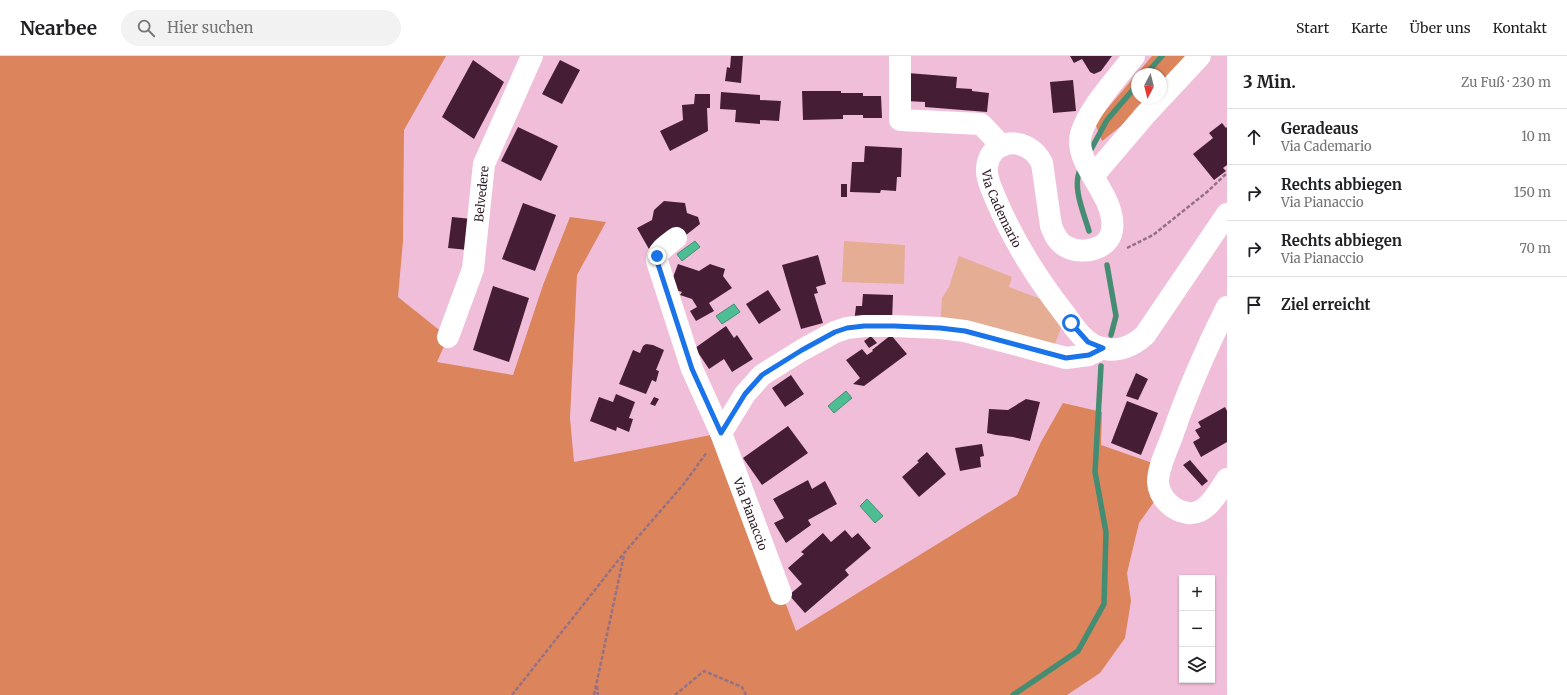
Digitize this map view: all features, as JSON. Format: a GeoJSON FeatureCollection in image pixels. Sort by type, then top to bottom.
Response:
{"type":"FeatureCollection","features":[{"type":"Feature","properties":{"kind":"street","name":"Belvedere"},"geometry":{"type":"LineString","coordinates":[[448,337],[473,270],[484,164],[532,56]]}},
{"type":"Feature","properties":{"kind":"street"},"geometry":{"type":"LineString","coordinates":[[900,56],[900,120],[981,124],[1002,146],[1016,143],[1032,149],[1038,155],[1044,171],[1054,235],[1065,246],[1075,250],[1095,249],[1102,245],[1112,233],[1113,221],[1110,207],[1089,168],[1080,149],[1080,144],[1087,120],[1109,88],[1134,56]]}},
{"type":"Feature","properties":{"kind":"street"},"geometry":{"type":"LineString","coordinates":[[1089,168],[1145,115],[1200,56]]}},
{"type":"Feature","properties":{"kind":"street","name":"Via Cademario"},"geometry":{"type":"LineString","coordinates":[[1002,146],[991,154],[987,167],[989,181],[1009,229],[1035,275],[1071,323],[1088,342],[1103,348],[1116,350],[1127,348],[1137,343],[1145,335],[1227,214]]}},
{"type":"Feature","properties":{"kind":"street","name":"Via Pianaccio"},"geometry":{"type":"LineString","coordinates":[[676,238],[659,252],[657,261],[692,369],[721,433],[781,594]]}},
{"type":"Feature","properties":{"kind":"street"},"geometry":{"type":"LineString","coordinates":[[1227,307],[1198,366],[1186,395],[1161,466],[1158,483],[1161,492],[1170,506],[1186,513],[1195,513],[1208,505],[1227,479]]}},
{"type":"Feature","properties":{"kind":"street"},"geometry":{"type":"LineString","coordinates":[[721,433],[745,394],[762,375],[802,350],[835,332],[847,328],[864,326],[894,326],[940,328],[965,331],[1066,358],[1089,355],[1103,348]]}},
{"type":"Feature","properties":{"kind":"path"},"geometry":{"type":"LineString","coordinates":[[1124,249],[1153,235],[1207,192],[1227,172]]}},
{"type":"Feature","properties":{"kind":"path"},"geometry":{"type":"LineString","coordinates":[[512,695],[624,553],[682,485],[721,433]]}},
{"type":"Feature","properties":{"kind":"path"},"geometry":{"type":"LineString","coordinates":[[594,695],[624,553]]}},
{"type":"Feature","properties":{"kind":"path"},"geometry":{"type":"LineString","coordinates":[[675,695],[704,671],[742,687],[746,695]]}},
{"type":"Feature","properties":{"kind":"path"},"geometry":{"type":"LineString","coordinates":[[597,684],[598,695]]}},
{"type":"Feature","properties":{"kind":"shaded area"},"geometry":{"type":"Polygon","coordinates":[[[0,56],[446,56],[404,130],[403,241],[398,297],[448,337],[437,362],[513,375],[543,285],[570,217],[606,222],[577,275],[570,418],[574,462],[721,433],[796,631],[1017,495],[1041,442],[1063,403],[1102,412],[1101,445],[1161,466],[1161,492],[1139,523],[1127,573],[1131,601],[1125,638],[1100,673],[1067,695],[0,695],[0,56]]]}},
{"type":"Feature","properties":{"kind":"shaded area"},"geometry":{"type":"Polygon","coordinates":[[[1152,56],[1190,56],[1167,83],[1167,68],[1142,68],[1152,56]]]}},
{"type":"Feature","properties":{"kind":"shaded area"},"geometry":{"type":"Polygon","coordinates":[[[1131,81],[1131,104],[1147,104],[1102,141],[1095,123],[1131,81]]]}},
{"type":"Feature","properties":{"kind":"shaded area"},"geometry":{"type":"Polygon","coordinates":[[[695,241],[700,247],[682,261],[677,254],[695,241]]]}},
{"type":"Feature","properties":{"kind":"shaded area"},"geometry":{"type":"Polygon","coordinates":[[[844,241],[905,245],[904,284],[842,282],[844,241]]]}},
{"type":"Feature","properties":{"kind":"shaded area"},"geometry":{"type":"Polygon","coordinates":[[[959,256],[1012,277],[1009,287],[1041,299],[1062,325],[1051,355],[940,328],[942,298],[949,287],[959,256]]]}},
{"type":"Feature","properties":{"kind":"shaded area"},"geometry":{"type":"Polygon","coordinates":[[[734,304],[740,312],[722,324],[716,316],[734,304]]]}},
{"type":"Feature","properties":{"kind":"shaded area"},"geometry":{"type":"Polygon","coordinates":[[[846,391],[852,398],[834,413],[828,406],[846,391]]]}},
{"type":"Feature","properties":{"kind":"shaded area"},"geometry":{"type":"Polygon","coordinates":[[[867,499],[883,516],[875,523],[860,506],[867,499]]]}},
{"type":"Feature","properties":{"kind":"building"},"geometry":{"type":"Polygon","coordinates":[[[731,56],[743,56],[741,83],[725,81],[727,67],[730,68],[731,56]]]}},
{"type":"Feature","properties":{"kind":"building"},"geometry":{"type":"Polygon","coordinates":[[[1070,56],[1112,56],[1101,71],[1094,74],[1090,72],[1082,59],[1074,63],[1070,56]]]}},
{"type":"Feature","properties":{"kind":"building"},"geometry":{"type":"Polygon","coordinates":[[[473,60],[504,82],[474,139],[442,117],[473,60]]]}},
{"type":"Feature","properties":{"kind":"building"},"geometry":{"type":"Polygon","coordinates":[[[560,60],[580,70],[562,104],[542,94],[560,60]]]}},
{"type":"Feature","properties":{"kind":"building"},"geometry":{"type":"Polygon","coordinates":[[[908,73],[957,77],[956,88],[972,89],[972,91],[989,93],[987,112],[925,107],[925,102],[906,101],[908,73]]]}},
{"type":"Feature","properties":{"kind":"building"},"geometry":{"type":"Polygon","coordinates":[[[1073,80],[1076,111],[1053,113],[1050,82],[1073,80]]]}},
{"type":"Feature","properties":{"kind":"building"},"geometry":{"type":"Polygon","coordinates":[[[802,91],[841,91],[841,93],[863,93],[863,96],[881,96],[882,118],[863,118],[863,115],[843,115],[843,119],[803,120],[802,91]]]}},
{"type":"Feature","properties":{"kind":"building"},"geometry":{"type":"Polygon","coordinates":[[[721,92],[760,95],[760,100],[781,101],[779,121],[760,120],[760,124],[735,122],[736,110],[720,109],[721,92]]]}},
{"type":"Feature","properties":{"kind":"building"},"geometry":{"type":"Polygon","coordinates":[[[695,94],[710,94],[710,108],[707,108],[708,131],[670,151],[660,131],[683,120],[682,105],[694,104],[695,94]]]}},
{"type":"Feature","properties":{"kind":"building"},"geometry":{"type":"Polygon","coordinates":[[[1222,123],[1226,128],[1227,127],[1227,165],[1223,168],[1226,171],[1214,180],[1193,154],[1213,138],[1209,133],[1222,123]]]}},
{"type":"Feature","properties":{"kind":"building"},"geometry":{"type":"Polygon","coordinates":[[[518,127],[558,146],[541,181],[501,161],[518,127]]]}},
{"type":"Feature","properties":{"kind":"building"},"geometry":{"type":"Polygon","coordinates":[[[865,146],[902,148],[901,177],[897,177],[896,191],[881,190],[880,193],[850,192],[852,162],[864,162],[865,146]]]}},
{"type":"Feature","properties":{"kind":"building"},"geometry":{"type":"Polygon","coordinates":[[[841,184],[847,184],[847,197],[841,197],[841,184]]]}},
{"type":"Feature","properties":{"kind":"building"},"geometry":{"type":"Polygon","coordinates":[[[664,201],[685,203],[687,213],[698,217],[700,224],[681,239],[650,251],[637,228],[652,220],[654,210],[664,201]]]}},
{"type":"Feature","properties":{"kind":"building"},"geometry":{"type":"Polygon","coordinates":[[[523,203],[556,215],[535,271],[502,259],[523,203]]]}},
{"type":"Feature","properties":{"kind":"building"},"geometry":{"type":"Polygon","coordinates":[[[452,217],[472,219],[468,250],[448,248],[452,217]]]}},
{"type":"Feature","properties":{"kind":"building"},"geometry":{"type":"Polygon","coordinates":[[[818,255],[826,284],[816,287],[818,293],[814,294],[823,323],[801,329],[782,265],[818,255]]]}},
{"type":"Feature","properties":{"kind":"building"},"geometry":{"type":"Polygon","coordinates":[[[678,264],[699,271],[710,264],[725,269],[723,276],[732,288],[709,303],[714,311],[696,321],[690,311],[697,307],[692,299],[680,295],[682,292],[669,288],[678,264]]]}},
{"type":"Feature","properties":{"kind":"building"},"geometry":{"type":"Polygon","coordinates":[[[493,286],[529,298],[509,362],[473,350],[493,286]]]}},
{"type":"Feature","properties":{"kind":"building"},"geometry":{"type":"Polygon","coordinates":[[[768,290],[781,310],[759,324],[746,304],[768,290]]]}},
{"type":"Feature","properties":{"kind":"building"},"geometry":{"type":"Polygon","coordinates":[[[863,294],[893,295],[892,321],[854,323],[856,306],[862,306],[863,294]]]}},
{"type":"Feature","properties":{"kind":"building"},"geometry":{"type":"Polygon","coordinates":[[[726,326],[734,338],[737,335],[753,359],[732,372],[724,359],[709,369],[695,348],[726,326]]]}},
{"type":"Feature","properties":{"kind":"building"},"geometry":{"type":"Polygon","coordinates":[[[891,335],[907,354],[864,386],[853,384],[860,378],[846,360],[862,349],[867,355],[891,335]]]}},
{"type":"Feature","properties":{"kind":"building"},"geometry":{"type":"Polygon","coordinates":[[[871,336],[877,343],[869,348],[864,341],[871,336]]]}},
{"type":"Feature","properties":{"kind":"building"},"geometry":{"type":"Polygon","coordinates":[[[646,344],[653,345],[664,350],[656,370],[659,371],[656,382],[652,380],[646,394],[619,384],[633,350],[640,353],[643,346],[646,344]]]}},
{"type":"Feature","properties":{"kind":"building"},"geometry":{"type":"Polygon","coordinates":[[[1136,373],[1148,379],[1138,400],[1126,396],[1136,373]]]}},
{"type":"Feature","properties":{"kind":"building"},"geometry":{"type":"Polygon","coordinates":[[[791,375],[804,394],[785,407],[772,388],[791,375]]]}},
{"type":"Feature","properties":{"kind":"building"},"geometry":{"type":"Polygon","coordinates":[[[616,394],[635,402],[629,418],[633,419],[629,432],[617,427],[616,431],[590,421],[599,397],[613,402],[616,394]]]}},
{"type":"Feature","properties":{"kind":"building"},"geometry":{"type":"Polygon","coordinates":[[[654,397],[659,399],[655,406],[650,404],[654,397]]]}},
{"type":"Feature","properties":{"kind":"building"},"geometry":{"type":"Polygon","coordinates":[[[1026,399],[1040,402],[1030,441],[987,433],[989,409],[1008,410],[1026,399]]]}},
{"type":"Feature","properties":{"kind":"building"},"geometry":{"type":"Polygon","coordinates":[[[1127,401],[1158,413],[1141,455],[1111,443],[1127,401]]]}},
{"type":"Feature","properties":{"kind":"building"},"geometry":{"type":"Polygon","coordinates":[[[1225,407],[1227,411],[1227,442],[1201,457],[1193,442],[1200,438],[1195,430],[1201,427],[1198,422],[1225,407]]]}},
{"type":"Feature","properties":{"kind":"building"},"geometry":{"type":"Polygon","coordinates":[[[788,426],[808,453],[762,485],[743,458],[788,426]]]}},
{"type":"Feature","properties":{"kind":"building"},"geometry":{"type":"Polygon","coordinates":[[[982,444],[984,456],[980,457],[981,467],[960,471],[955,448],[982,444]]]}},
{"type":"Feature","properties":{"kind":"building"},"geometry":{"type":"Polygon","coordinates":[[[927,452],[946,474],[919,497],[902,477],[919,462],[917,461],[927,452]]]}},
{"type":"Feature","properties":{"kind":"building"},"geometry":{"type":"Polygon","coordinates":[[[1190,460],[1208,481],[1202,486],[1183,465],[1190,460]]]}},
{"type":"Feature","properties":{"kind":"building"},"geometry":{"type":"Polygon","coordinates":[[[808,480],[812,489],[825,481],[837,504],[808,520],[811,525],[786,543],[774,523],[784,518],[773,499],[808,480]]]}},
{"type":"Feature","properties":{"kind":"building"},"geometry":{"type":"Polygon","coordinates":[[[845,530],[852,538],[858,533],[871,548],[845,570],[849,575],[805,613],[789,595],[802,584],[788,568],[804,554],[801,552],[823,533],[831,542],[845,530]]]}},
{"type":"Feature","properties":{"kind":"waterway"},"geometry":{"type":"LineString","coordinates":[[1151,68],[1162,56]]}},
{"type":"Feature","properties":{"kind":"waterway"},"geometry":{"type":"LineString","coordinates":[[1089,153],[1107,120],[1131,92]]}},
{"type":"Feature","properties":{"kind":"waterway"},"geometry":{"type":"LineString","coordinates":[[1081,168],[1077,183],[1079,200],[1089,231]]}},
{"type":"Feature","properties":{"kind":"waterway"},"geometry":{"type":"LineString","coordinates":[[1107,265],[1116,316],[1111,335]]}},
{"type":"Feature","properties":{"kind":"waterway"},"geometry":{"type":"LineString","coordinates":[[1013,695],[1078,651],[1104,604],[1106,532],[1095,472],[1101,366]]}},
{"type":"Feature","properties":{"kind":"route"},"geometry":{"type":"LineString","coordinates":[[657,256],[656,258],[692,369],[721,433],[745,394],[762,375],[802,350],[835,332],[847,328],[855,326],[894,326],[940,328],[965,331],[1066,358],[1089,355],[1096,353],[1103,348],[1088,342],[1071,323]]}}]}
